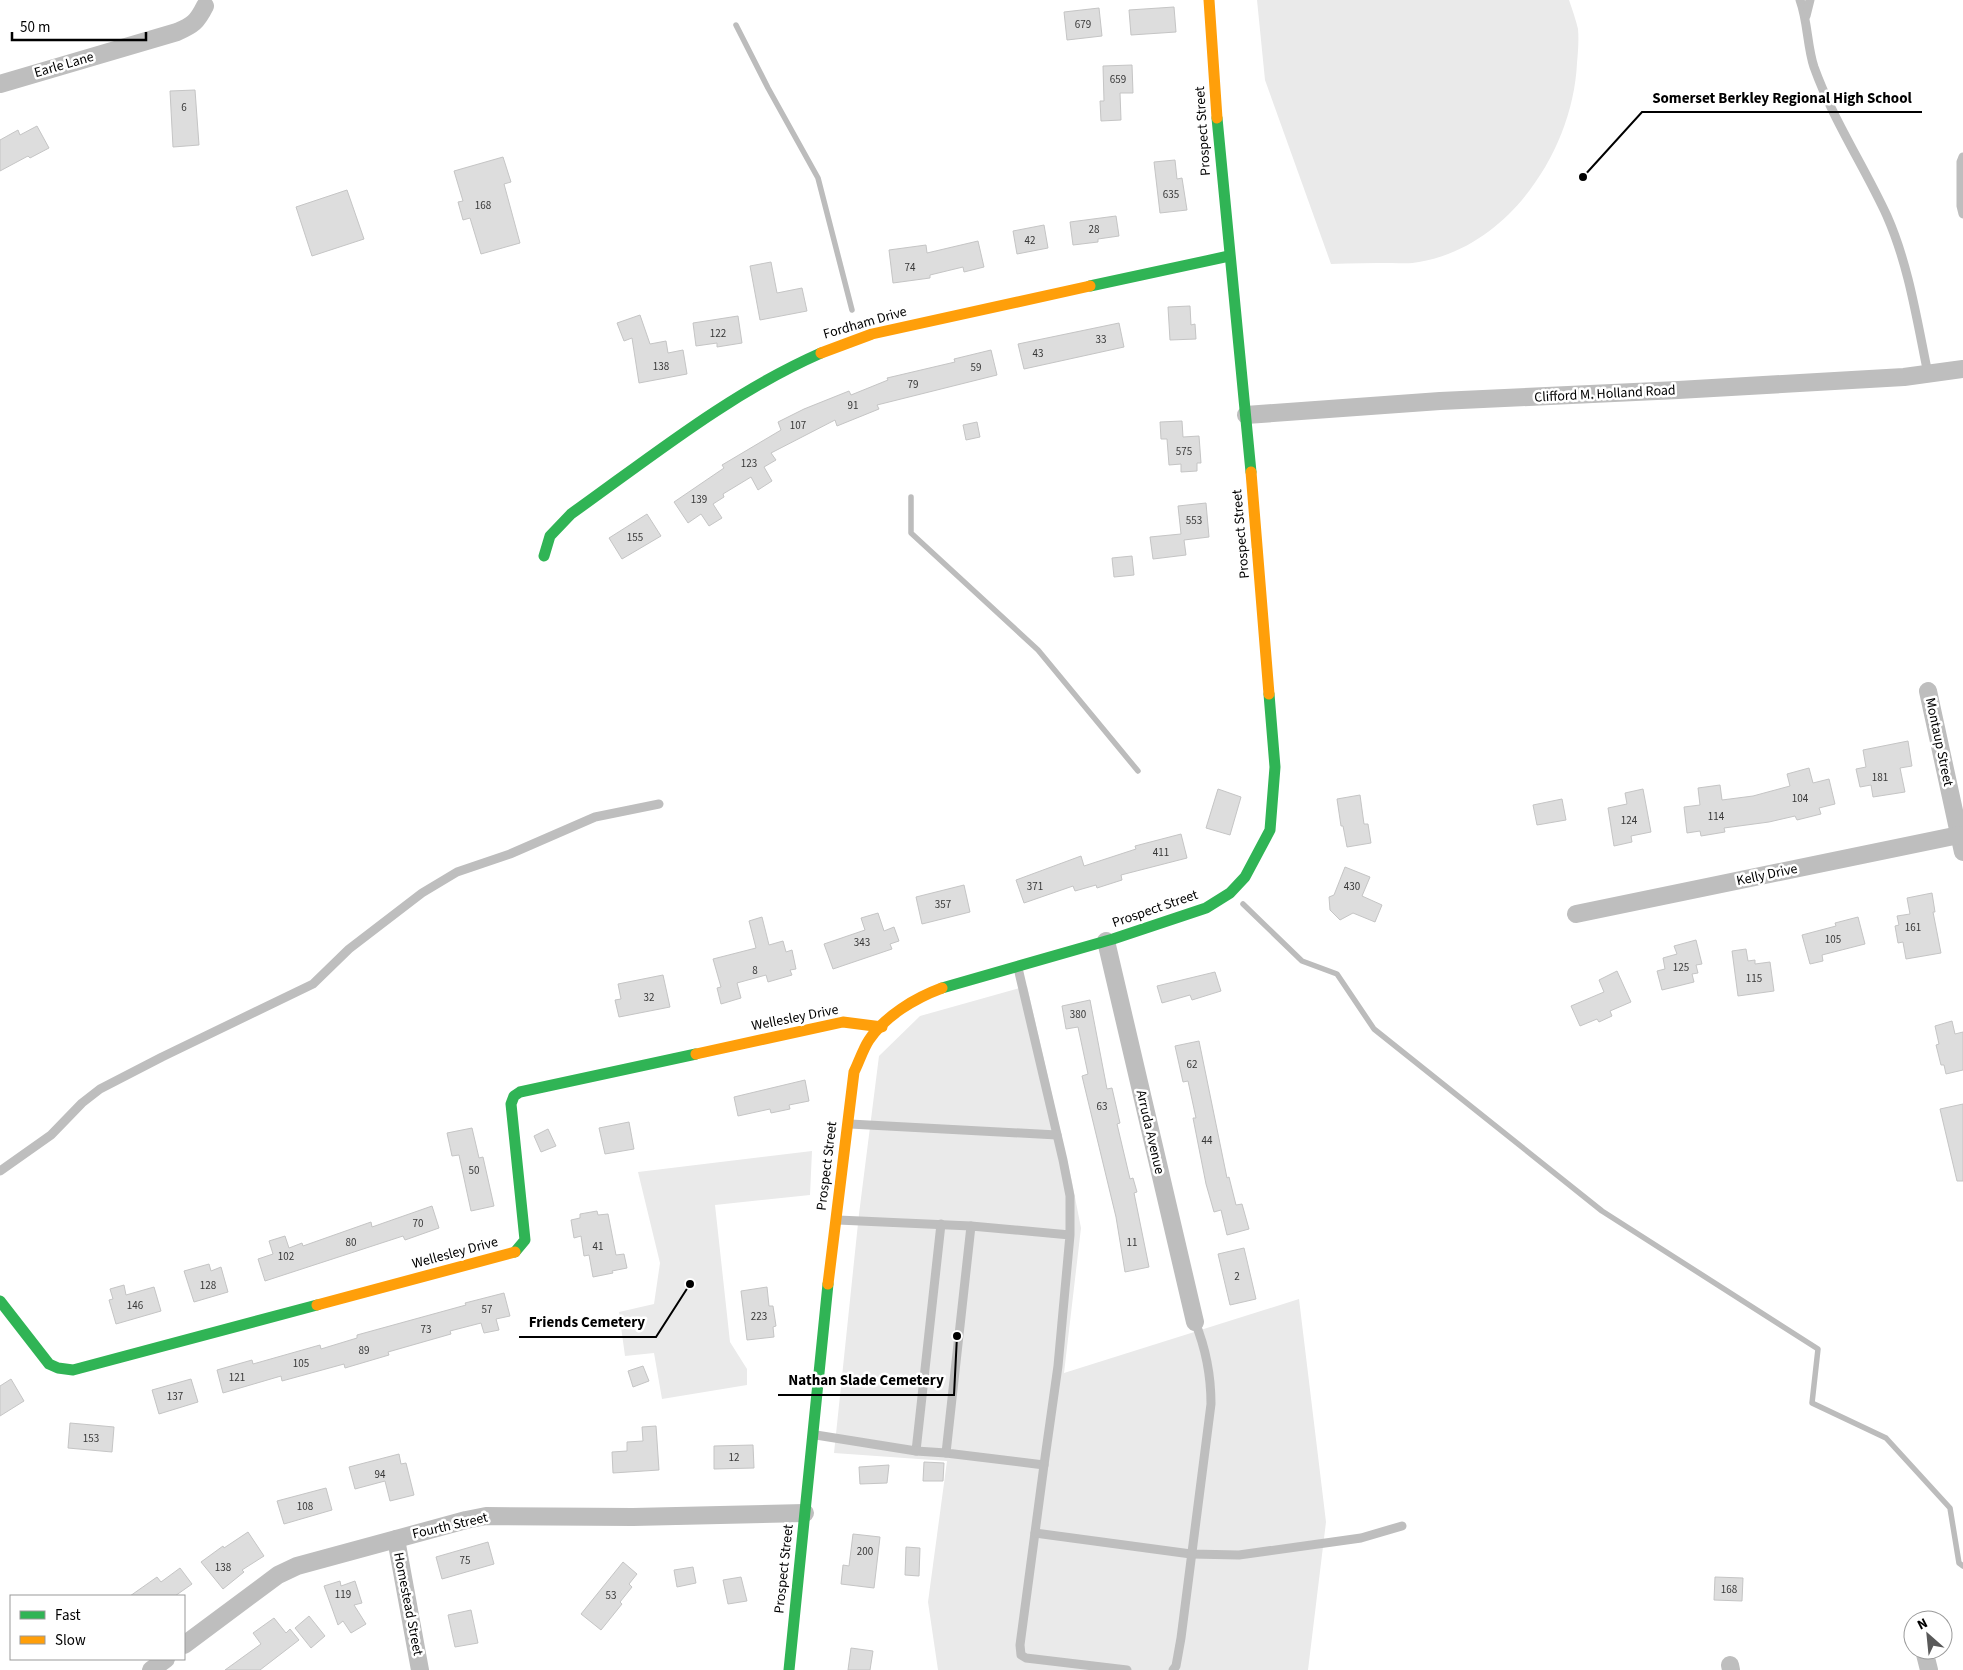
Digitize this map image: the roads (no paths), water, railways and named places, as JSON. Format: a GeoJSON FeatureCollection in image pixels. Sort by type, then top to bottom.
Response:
{"type":"FeatureCollection","features":[{"type":"Feature","properties":{"kind":"street","name":"Prospect Street"},"geometry":{"type":"LineString","coordinates":[[789,1670],[835,1220],[847,1124],[854,1072],[869,1040],[908,1005],[928,993],[954,983],[1106,941],[1206,908],[1230,893],[1245,877],[1270,830],[1275,767],[1246,415],[1221,168],[1209,0]]}},
{"type":"Feature","properties":{"kind":"street","name":"Earle Lane"},"geometry":{"type":"LineString","coordinates":[[0,84],[177,32],[190,26],[198,19],[204,6]]}},
{"type":"Feature","properties":{"kind":"street","name":"Fordham Drive"},"geometry":{"type":"LineString","coordinates":[[544,556],[550,536],[571,514],[727,403],[777,373],[811,356],[848,341],[872,334],[1230,256]]}},
{"type":"Feature","properties":{"kind":"street","name":"Clifford M. Holland Road"},"geometry":{"type":"LineString","coordinates":[[1246,415],[1440,401],[1904,378],[1963,369]]}},
{"type":"Feature","properties":{"kind":"street","name":"Montaup Street"},"geometry":{"type":"LineString","coordinates":[[1928,691],[1961,844]]}},
{"type":"Feature","properties":{"kind":"street","name":"Kelly Drive"},"geometry":{"type":"LineString","coordinates":[[1576,914],[1961,844]]}},
{"type":"Feature","properties":{"kind":"street","name":"Arruda Avenue"},"geometry":{"type":"LineString","coordinates":[[1106,941],[1195,1322]]}},
{"type":"Feature","properties":{"kind":"street","name":"Wellesley Drive"},"geometry":{"type":"LineString","coordinates":[[0,1301],[49,1364],[58,1368],[73,1370],[504,1256],[517,1251],[525,1240],[511,1104],[514,1096],[520,1092],[843,1022],[882,1027]]}},
{"type":"Feature","properties":{"kind":"street","name":"Fourth Street"},"geometry":{"type":"LineString","coordinates":[[185,1644],[278,1575],[298,1566],[486,1516],[633,1517],[805,1513]]}},
{"type":"Feature","properties":{"kind":"street","name":"Homestead Street"},"geometry":{"type":"LineString","coordinates":[[396,1539],[420,1670]]}},
{"type":"Feature","properties":{"kind":"street"},"geometry":{"type":"LineString","coordinates":[[151,1670],[165,1660]]}},
{"type":"Feature","properties":{"kind":"lane"},"geometry":{"type":"LineString","coordinates":[[1800,0],[1806,16],[1813,64],[1828,102],[1887,217],[1904,264],[1928,374]]}},
{"type":"Feature","properties":{"kind":"lane"},"geometry":{"type":"LineString","coordinates":[[1806,16],[1810,0]]}},
{"type":"Feature","properties":{"kind":"lane"},"geometry":{"type":"LineString","coordinates":[[1963,157],[1961,162],[1961,206],[1963,214]]}},
{"type":"Feature","properties":{"kind":"lane"},"geometry":{"type":"LineString","coordinates":[[0,1171],[51,1135],[82,1103],[100,1089],[313,984],[349,949],[422,893],[457,872],[510,854],[595,817],[659,804]]}},
{"type":"Feature","properties":{"kind":"lane"},"geometry":{"type":"LineString","coordinates":[[1017,966],[1064,1160],[1070,1196],[1070,1235],[1058,1366],[1020,1655],[1026,1658],[1127,1670]]}},
{"type":"Feature","properties":{"kind":"lane"},"geometry":{"type":"LineString","coordinates":[[847,1124],[1057,1135]]}},
{"type":"Feature","properties":{"kind":"lane"},"geometry":{"type":"LineString","coordinates":[[835,1220],[941,1224],[1070,1235]]}},
{"type":"Feature","properties":{"kind":"lane"},"geometry":{"type":"LineString","coordinates":[[916,1451],[941,1224]]}},
{"type":"Feature","properties":{"kind":"lane"},"geometry":{"type":"LineString","coordinates":[[946,1453],[971,1226]]}},
{"type":"Feature","properties":{"kind":"lane"},"geometry":{"type":"LineString","coordinates":[[1173,1670],[1176,1666],[1181,1638],[1211,1404],[1211,1382],[1204,1347],[1195,1322]]}},
{"type":"Feature","properties":{"kind":"lane"},"geometry":{"type":"LineString","coordinates":[[813,1434],[916,1451],[1044,1465]]}},
{"type":"Feature","properties":{"kind":"lane"},"geometry":{"type":"LineString","coordinates":[[1035,1533],[1191,1554],[1239,1555],[1361,1538],[1402,1526]]}},
{"type":"Feature","properties":{"kind":"waterway"},"geometry":{"type":"LineString","coordinates":[[736,25],[768,88],[818,178],[852,310]]}},
{"type":"Feature","properties":{"kind":"waterway"},"geometry":{"type":"LineString","coordinates":[[911,497],[911,533],[1038,650],[1138,771]]}},
{"type":"Feature","properties":{"kind":"waterway"},"geometry":{"type":"LineString","coordinates":[[1243,904],[1302,961],[1337,974],[1374,1029],[1602,1211],[1818,1349],[1812,1403],[1886,1438],[1950,1508],[1959,1563],[1963,1566]]}},
{"type":"Feature","properties":{"kind":"place","name":"Somerset Berkley Regional High School"},"geometry":{"type":"Point","coordinates":[1583,177]}},
{"type":"Feature","properties":{"kind":"place","name":"Friends Cemetery"},"geometry":{"type":"Point","coordinates":[690,1284]}},
{"type":"Feature","properties":{"kind":"place","name":"Nathan Slade Cemetery"},"geometry":{"type":"Point","coordinates":[957,1336]}}]}
